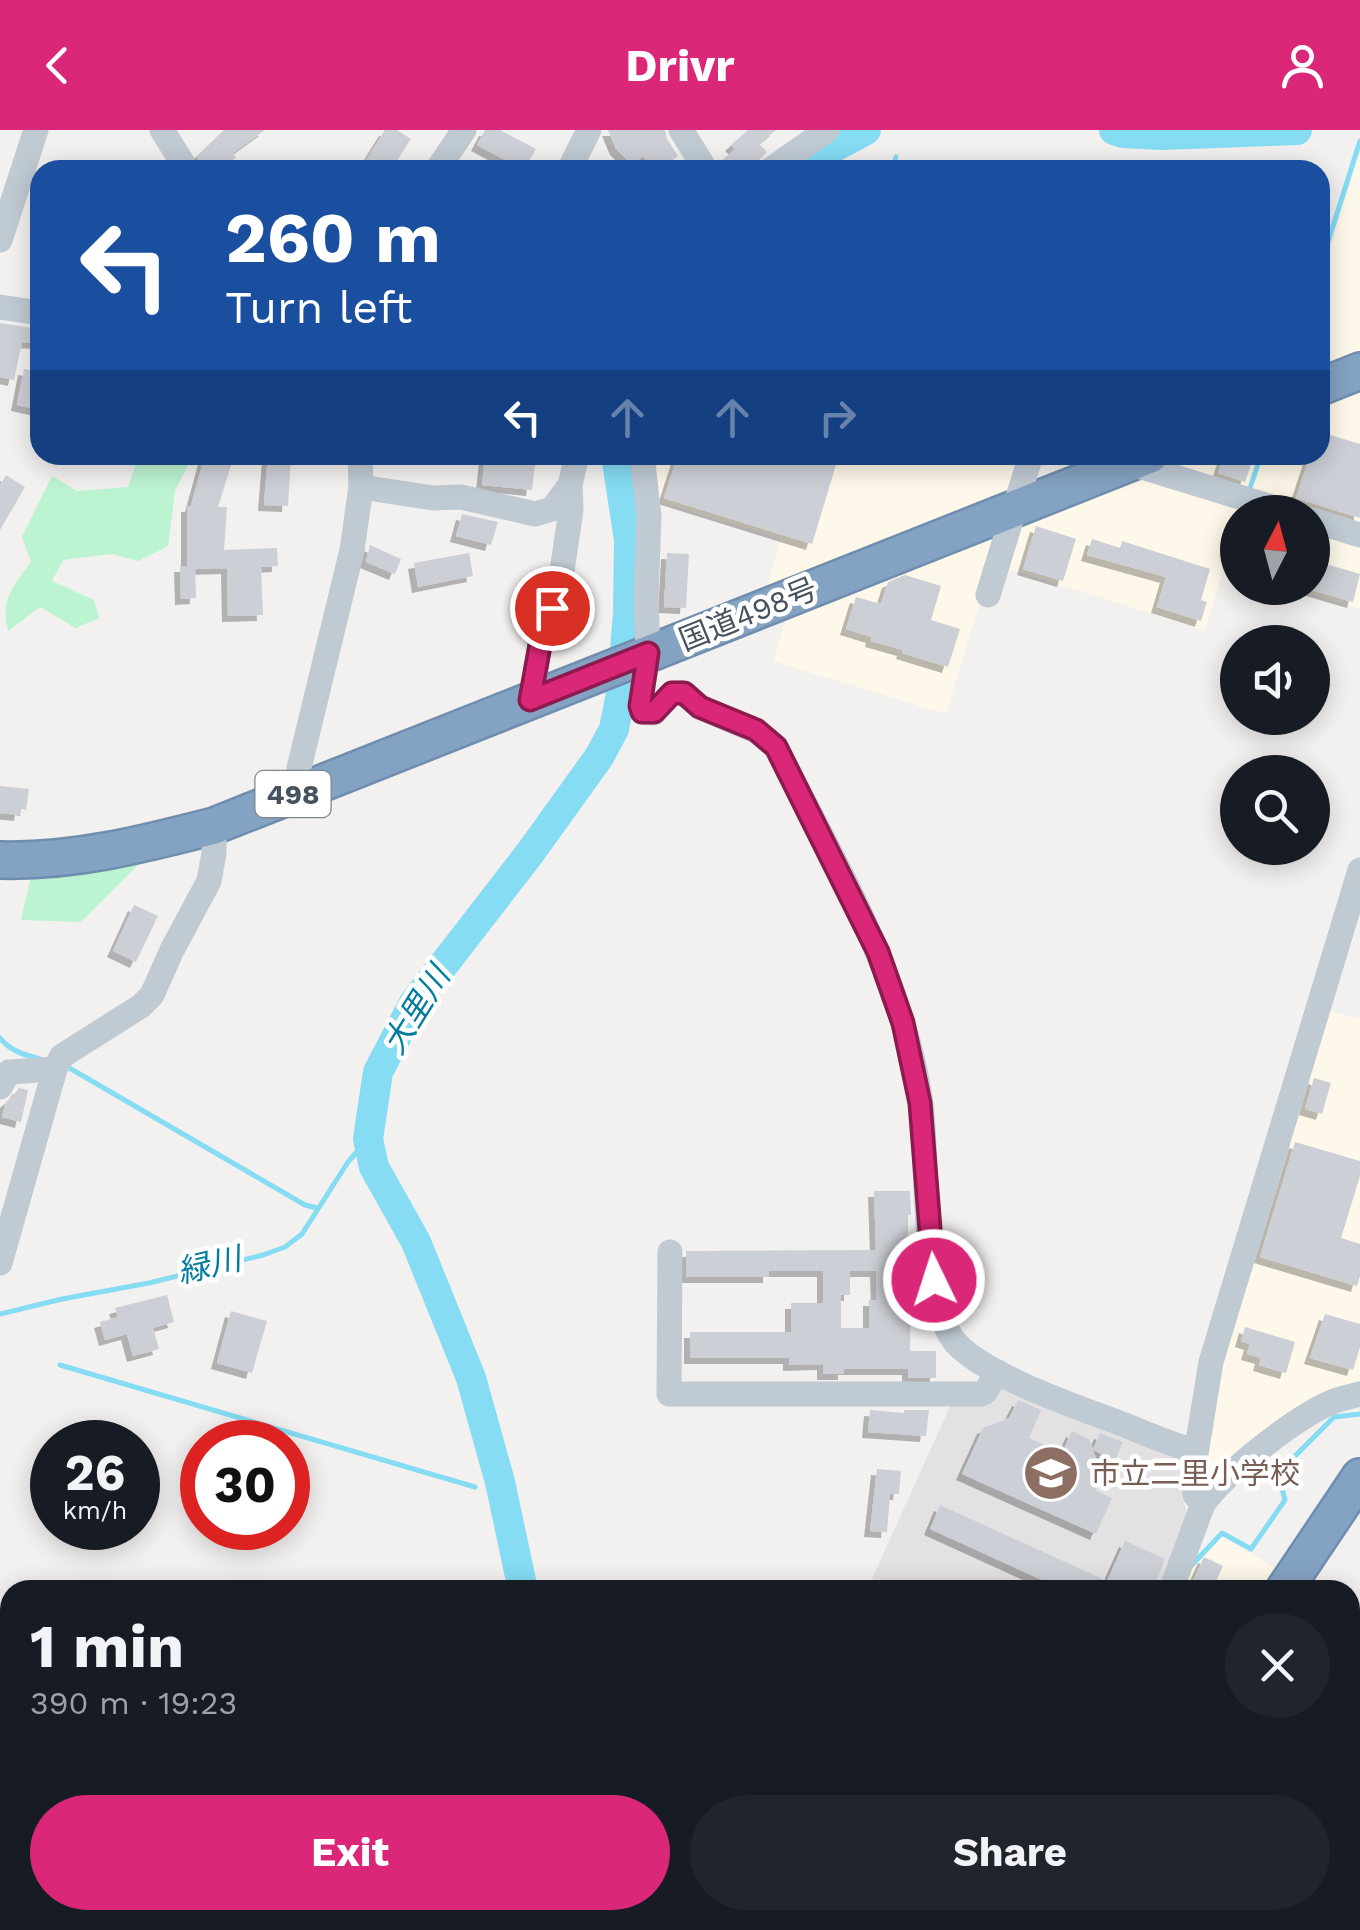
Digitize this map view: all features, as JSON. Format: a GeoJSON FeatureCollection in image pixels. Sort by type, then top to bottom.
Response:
{"type":"FeatureCollection","features":[{"type":"Feature","properties":{"kind":"highway"},"geometry":{"type":"LineString","coordinates":[[1330,384],[1360,372]]}},
{"type":"Feature","properties":{"kind":"highway","name":"国道498号"},"geometry":{"type":"LineString","coordinates":[[0,860],[93,854],[214,826],[1015,508],[1112,465]]}},
{"type":"Feature","properties":{"kind":"highway"},"geometry":{"type":"LineString","coordinates":[[1291,1580],[1360,1477]]}},
{"type":"Feature","properties":{"kind":"street"},"geometry":{"type":"LineString","coordinates":[[0,240],[36,130]]}},
{"type":"Feature","properties":{"kind":"street"},"geometry":{"type":"LineString","coordinates":[[162,130],[181,160]]}},
{"type":"Feature","properties":{"kind":"street"},"geometry":{"type":"LineString","coordinates":[[444,160],[464,130]]}},
{"type":"Feature","properties":{"kind":"street"},"geometry":{"type":"LineString","coordinates":[[574,160],[588,130]]}},
{"type":"Feature","properties":{"kind":"street"},"geometry":{"type":"LineString","coordinates":[[681,130],[700,160]]}},
{"type":"Feature","properties":{"kind":"street"},"geometry":{"type":"LineString","coordinates":[[784,160],[827,130]]}},
{"type":"Feature","properties":{"kind":"street"},"geometry":{"type":"LineString","coordinates":[[0,307],[30,312]]}},
{"type":"Feature","properties":{"kind":"street"},"geometry":{"type":"LineString","coordinates":[[298,792],[300,768],[352,550],[360,465]]}},
{"type":"Feature","properties":{"kind":"street"},"geometry":{"type":"LineString","coordinates":[[530,700],[540,645],[562,572],[575,465]]}},
{"type":"Feature","properties":{"kind":"street"},"geometry":{"type":"LineString","coordinates":[[643,465],[650,516],[648,653],[642,712],[654,712],[672,693],[684,693],[700,707],[756,730],[776,747],[878,952],[903,1023],[920,1103],[934,1280],[940,1316],[952,1338],[968,1354],[998,1372],[1068,1404],[1195,1452]]}},
{"type":"Feature","properties":{"kind":"street"},"geometry":{"type":"LineString","coordinates":[[988,595],[1028,465]]}},
{"type":"Feature","properties":{"kind":"street"},"geometry":{"type":"LineString","coordinates":[[1149,465],[1238,495]]}},
{"type":"Feature","properties":{"kind":"street"},"geometry":{"type":"LineString","coordinates":[[361,488],[462,498],[535,514],[552,509],[570,484]]}},
{"type":"Feature","properties":{"kind":"street"},"geometry":{"type":"LineString","coordinates":[[1330,526],[1360,535]]}},
{"type":"Feature","properties":{"kind":"street"},"geometry":{"type":"LineString","coordinates":[[0,1087],[9,1072],[59,1062],[141,1006],[152,994],[208,881],[214,826]]}},
{"type":"Feature","properties":{"kind":"street"},"geometry":{"type":"LineString","coordinates":[[1203,1504],[1192,1478],[1211,1362],[1360,870]]}},
{"type":"Feature","properties":{"kind":"street"},"geometry":{"type":"LineString","coordinates":[[0,1263],[59,1062]]}},
{"type":"Feature","properties":{"kind":"street"},"geometry":{"type":"LineString","coordinates":[[670,1252],[669,1394],[980,1394],[998,1372]]}},
{"type":"Feature","properties":{"kind":"street"},"geometry":{"type":"LineString","coordinates":[[1175,1580],[1203,1504],[1214,1489],[1304,1417],[1334,1401],[1360,1394]]}},
{"type":"Feature","properties":{"kind":"shaded area"},"geometry":{"type":"Polygon","coordinates":[[[1360,152],[1360,354],[1330,366],[1330,250],[1360,152]]]}},
{"type":"Feature","properties":{"kind":"shaded area"},"geometry":{"type":"Polygon","coordinates":[[[1360,390],[1360,530],[1330,521],[1330,495],[1249,495],[1179,473],[1178,465],[1330,465],[1330,401],[1360,390]]]}},
{"type":"Feature","properties":{"kind":"shaded area"},"geometry":{"type":"Polygon","coordinates":[[[654,465],[1023,465],[1015,491],[767,587],[781,539],[652,500],[654,465]]]}},
{"type":"Feature","properties":{"kind":"shaded area"},"geometry":{"type":"Polygon","coordinates":[[[1135,474],[1220,500],[1220,580],[1205,631],[992,563],[946,714],[773,661],[787,615],[1135,474]]]}},
{"type":"Feature","properties":{"kind":"shaded area"},"geometry":{"type":"Polygon","coordinates":[[[1330,534],[1360,544],[1360,609],[1330,600],[1330,534]]]}},
{"type":"Feature","properties":{"kind":"shaded area"},"geometry":{"type":"Polygon","coordinates":[[[1324,1009],[1360,1019],[1360,1386],[1211,1485],[1200,1478],[1215,1373],[1324,1009]]]}},
{"type":"Feature","properties":{"kind":"shaded area","name":"市立二里小学校"},"geometry":{"type":"Polygon","coordinates":[[[1002,1379],[1183,1456],[1180,1490],[1189,1519],[1167,1580],[872,1580],[953,1400],[1002,1379]]]}},
{"type":"Feature","properties":{"kind":"shaded area"},"geometry":{"type":"Polygon","coordinates":[[[1218,1534],[1280,1571],[1274,1580],[1182,1580],[1186,1568],[1218,1534]]]}},
{"type":"Feature","properties":{"kind":"green space"},"geometry":{"type":"Polygon","coordinates":[[[136,465],[188,465],[175,491],[168,546],[139,561],[112,554],[63,560],[52,581],[94,600],[99,618],[76,628],[40,607],[8,631],[7,602],[31,562],[22,537],[52,476],[77,491],[128,487],[136,465]]]}},
{"type":"Feature","properties":{"kind":"green space"},"geometry":{"type":"Polygon","coordinates":[[[142,861],[81,922],[21,920],[31,876],[142,861]]]}},
{"type":"Feature","properties":{"kind":"building"},"geometry":{"type":"Polygon","coordinates":[[[224,130],[265,130],[232,154],[236,157],[233,160],[199,160],[197,156],[224,130]]]}},
{"type":"Feature","properties":{"kind":"building"},"geometry":{"type":"Polygon","coordinates":[[[385,130],[397,130],[411,139],[397,160],[366,160],[385,130]]]}},
{"type":"Feature","properties":{"kind":"building"},"geometry":{"type":"Polygon","coordinates":[[[485,130],[500,130],[536,149],[530,160],[505,160],[477,145],[485,130]]]}},
{"type":"Feature","properties":{"kind":"building"},"geometry":{"type":"Polygon","coordinates":[[[608,130],[665,130],[678,156],[672,160],[646,160],[643,156],[627,160],[616,149],[608,130]]]}},
{"type":"Feature","properties":{"kind":"building"},"geometry":{"type":"Polygon","coordinates":[[[748,130],[776,130],[759,144],[767,152],[759,160],[722,160],[735,149],[731,145],[748,130]]]}},
{"type":"Feature","properties":{"kind":"building"},"geometry":{"type":"Polygon","coordinates":[[[0,323],[30,328],[30,342],[22,342],[14,380],[0,377],[0,323]]]}},
{"type":"Feature","properties":{"kind":"building"},"geometry":{"type":"Polygon","coordinates":[[[24,369],[30,370],[30,408],[17,405],[24,369]]]}},
{"type":"Feature","properties":{"kind":"building"},"geometry":{"type":"Polygon","coordinates":[[[1330,435],[1360,444],[1360,518],[1330,509],[1330,495],[1297,495],[1307,465],[1330,465],[1330,435]]]}},
{"type":"Feature","properties":{"kind":"building"},"geometry":{"type":"Polygon","coordinates":[[[202,465],[231,465],[218,507],[227,507],[224,550],[277,548],[278,566],[261,567],[263,615],[228,616],[227,568],[195,569],[196,598],[181,599],[180,566],[187,566],[187,506],[191,506],[202,465]]]}},
{"type":"Feature","properties":{"kind":"building"},"geometry":{"type":"Polygon","coordinates":[[[267,465],[290,465],[288,506],[264,505],[267,465]]]}},
{"type":"Feature","properties":{"kind":"building"},"geometry":{"type":"Polygon","coordinates":[[[484,465],[535,465],[532,490],[482,485],[484,465]]]}},
{"type":"Feature","properties":{"kind":"building"},"geometry":{"type":"Polygon","coordinates":[[[675,465],[836,465],[812,544],[664,498],[675,465]]]}},
{"type":"Feature","properties":{"kind":"building"},"geometry":{"type":"Polygon","coordinates":[[[1221,465],[1251,465],[1245,482],[1218,473],[1221,465]]]}},
{"type":"Feature","properties":{"kind":"building"},"geometry":{"type":"Polygon","coordinates":[[[6,475],[25,487],[0,530],[0,485],[6,475]]]}},
{"type":"Feature","properties":{"kind":"building"},"geometry":{"type":"Polygon","coordinates":[[[462,514],[498,522],[491,545],[456,536],[462,514]]]}},
{"type":"Feature","properties":{"kind":"building"},"geometry":{"type":"Polygon","coordinates":[[[1036,526],[1076,539],[1063,581],[1023,569],[1036,526]]]}},
{"type":"Feature","properties":{"kind":"building"},"geometry":{"type":"Polygon","coordinates":[[[1092,539],[1120,548],[1122,541],[1210,569],[1201,600],[1207,602],[1201,621],[1157,607],[1166,577],[1087,555],[1092,539]]]}},
{"type":"Feature","properties":{"kind":"building"},"geometry":{"type":"Polygon","coordinates":[[[370,545],[401,559],[395,574],[366,562],[370,545]]]}},
{"type":"Feature","properties":{"kind":"building"},"geometry":{"type":"Polygon","coordinates":[[[469,553],[473,576],[418,587],[414,563],[469,553]]]}},
{"type":"Feature","properties":{"kind":"building"},"geometry":{"type":"Polygon","coordinates":[[[667,553],[689,554],[686,608],[664,607],[667,553]]]}},
{"type":"Feature","properties":{"kind":"building"},"geometry":{"type":"Polygon","coordinates":[[[1330,565],[1360,574],[1353,602],[1330,595],[1330,565]]]}},
{"type":"Feature","properties":{"kind":"building"},"geometry":{"type":"Polygon","coordinates":[[[905,575],[941,586],[931,620],[960,629],[948,667],[846,629],[856,597],[881,604],[888,582],[905,575]]]}},
{"type":"Feature","properties":{"kind":"building"},"geometry":{"type":"Polygon","coordinates":[[[0,786],[29,789],[26,810],[21,809],[20,815],[0,813],[0,786]]]}},
{"type":"Feature","properties":{"kind":"building"},"geometry":{"type":"Polygon","coordinates":[[[134,905],[158,916],[136,962],[113,951],[134,905]]]}},
{"type":"Feature","properties":{"kind":"building"},"geometry":{"type":"Polygon","coordinates":[[[1314,1078],[1331,1083],[1322,1114],[1305,1109],[1314,1078]]]}},
{"type":"Feature","properties":{"kind":"building"},"geometry":{"type":"Polygon","coordinates":[[[19,1088],[28,1090],[21,1122],[2,1117],[6,1102],[19,1088]]]}},
{"type":"Feature","properties":{"kind":"building"},"geometry":{"type":"Polygon","coordinates":[[[1295,1142],[1360,1161],[1360,1176],[1341,1238],[1360,1244],[1357,1286],[1260,1257],[1295,1142]]]}},
{"type":"Feature","properties":{"kind":"building"},"geometry":{"type":"Polygon","coordinates":[[[874,1191],[910,1191],[908,1266],[915,1266],[915,1288],[911,1288],[910,1351],[936,1351],[936,1378],[908,1378],[908,1369],[844,1369],[844,1374],[823,1374],[823,1364],[789,1365],[789,1358],[690,1358],[690,1332],[791,1332],[791,1303],[823,1303],[823,1271],[769,1271],[769,1277],[686,1277],[686,1251],[876,1250],[874,1191]],[[850,1271],[850,1295],[841,1295],[841,1328],[869,1328],[869,1300],[877,1300],[876,1271],[850,1271]]]}},
{"type":"Feature","properties":{"kind":"building"},"geometry":{"type":"Polygon","coordinates":[[[167,1295],[174,1322],[153,1328],[159,1349],[133,1356],[127,1334],[105,1340],[100,1322],[118,1317],[115,1308],[167,1295]]]}},
{"type":"Feature","properties":{"kind":"building"},"geometry":{"type":"Polygon","coordinates":[[[231,1311],[267,1321],[252,1373],[217,1363],[231,1311]]]}},
{"type":"Feature","properties":{"kind":"building"},"geometry":{"type":"Polygon","coordinates":[[[1325,1314],[1360,1324],[1360,1347],[1353,1370],[1310,1358],[1325,1314]]]}},
{"type":"Feature","properties":{"kind":"building"},"geometry":{"type":"Polygon","coordinates":[[[1245,1327],[1295,1342],[1286,1373],[1259,1365],[1261,1358],[1247,1354],[1250,1344],[1241,1341],[1245,1327]]]}},
{"type":"Feature","properties":{"kind":"building"},"geometry":{"type":"Polygon","coordinates":[[[1018,1400],[1041,1410],[1029,1438],[1062,1453],[1072,1431],[1089,1439],[1093,1449],[1100,1433],[1123,1442],[1115,1460],[1093,1450],[1102,1475],[1095,1490],[1112,1498],[1096,1534],[962,1474],[983,1428],[1009,1418],[1018,1400]]]}},
{"type":"Feature","properties":{"kind":"building"},"geometry":{"type":"Polygon","coordinates":[[[870,1410],[929,1410],[926,1436],[868,1432],[870,1410]]]}},
{"type":"Feature","properties":{"kind":"building"},"geometry":{"type":"Polygon","coordinates":[[[877,1469],[901,1471],[899,1494],[890,1494],[887,1532],[870,1531],[877,1469]]]}},
{"type":"Feature","properties":{"kind":"building"},"geometry":{"type":"Polygon","coordinates":[[[940,1505],[1105,1580],[1042,1580],[930,1529],[940,1505]]]}},
{"type":"Feature","properties":{"kind":"building"},"geometry":{"type":"Polygon","coordinates":[[[1125,1541],[1165,1559],[1157,1580],[1107,1580],[1125,1541]]]}},
{"type":"Feature","properties":{"kind":"building"},"geometry":{"type":"Polygon","coordinates":[[[1204,1557],[1223,1566],[1217,1580],[1194,1580],[1204,1557]]]}},
{"type":"Feature","properties":{"kind":"waterway","name":"大里川"},"geometry":{"type":"LineString","coordinates":[[818,160],[866,130]]}},
{"type":"Feature","properties":{"kind":"waterway","name":"大里川"},"geometry":{"type":"LineString","coordinates":[[1114,130],[1162,135],[1297,130]]}},
{"type":"Feature","properties":{"kind":"waterway"},"geometry":{"type":"LineString","coordinates":[[1330,236],[1360,141]]}},
{"type":"Feature","properties":{"kind":"waterway","name":"大里川"},"geometry":{"type":"LineString","coordinates":[[521,1580],[500,1482],[471,1378],[416,1242],[374,1167],[368,1139],[378,1072],[414,1003],[530,853],[599,757],[614,729],[622,688],[629,540],[618,465]]}},
{"type":"Feature","properties":{"kind":"waterway"},"geometry":{"type":"LineString","coordinates":[[1250,488],[1258,465]]}},
{"type":"Feature","properties":{"kind":"waterway"},"geometry":{"type":"LineString","coordinates":[[0,1038],[13,1049],[40,1059]]}},
{"type":"Feature","properties":{"kind":"waterway"},"geometry":{"type":"LineString","coordinates":[[66,1066],[305,1205],[317,1208]]}},
{"type":"Feature","properties":{"kind":"waterway","name":"緑川"},"geometry":{"type":"LineString","coordinates":[[0,1314],[149,1283],[285,1247],[302,1234],[348,1162],[368,1139]]}},
{"type":"Feature","properties":{"kind":"waterway"},"geometry":{"type":"LineString","coordinates":[[60,1365],[475,1487]]}},
{"type":"Feature","properties":{"kind":"waterway"},"geometry":{"type":"LineString","coordinates":[[1191,1566],[1222,1533],[1251,1549],[1285,1500],[1278,1473],[1334,1417],[1360,1414]]}},
{"type":"Feature","properties":{"kind":"place","name":"市立二里小学校"},"geometry":{"type":"Point","coordinates":[1051,1473]}},
{"type":"Feature","properties":{"kind":"route"},"geometry":{"type":"LineString","coordinates":[[552,608],[540,645],[530,700],[648,653],[642,712],[654,712],[672,693],[684,693],[700,707],[756,730],[776,747],[878,952],[903,1023],[920,1103],[934,1280]]}}]}
